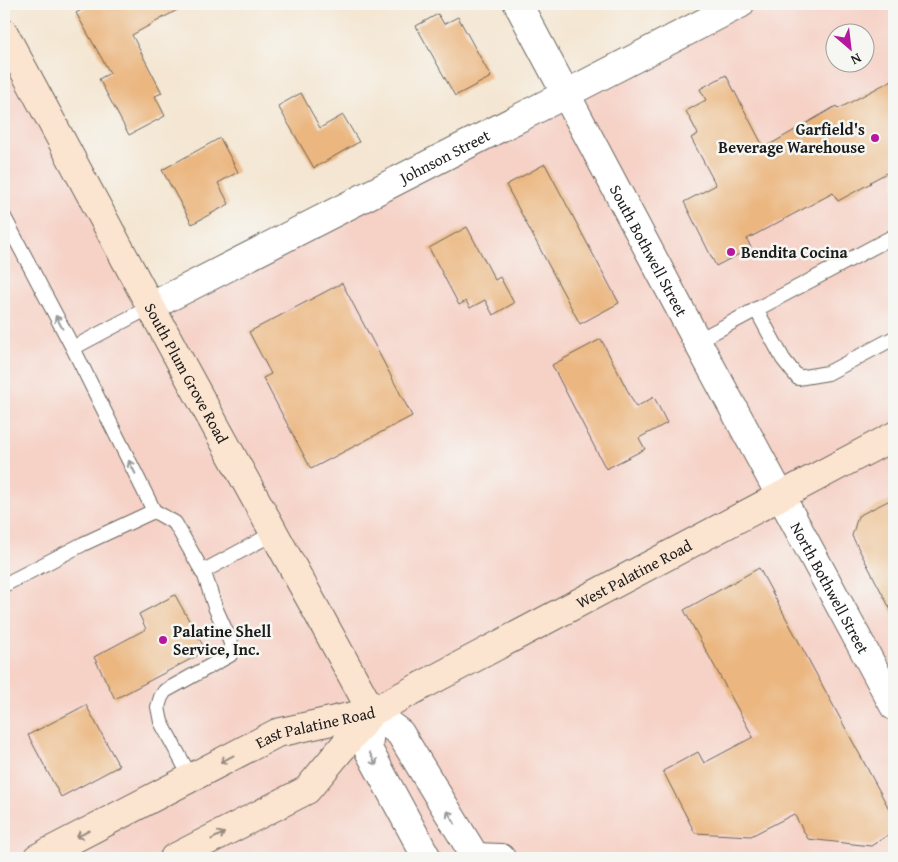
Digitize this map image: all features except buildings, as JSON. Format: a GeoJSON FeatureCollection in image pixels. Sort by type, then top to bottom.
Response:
{"type":"FeatureCollection","features":[{"type":"Feature","properties":{"kind":"main road","name":"South Plum Grove Road"},"geometry":{"type":"LineString","coordinates":[[4,33],[150,307],[372,712]]}},
{"type":"Feature","properties":{"kind":"main road","name":"West Palatine Road"},"geometry":{"type":"LineString","coordinates":[[372,712],[894,436]]}},
{"type":"Feature","properties":{"kind":"main road","name":"East Palatine Road"},"geometry":{"type":"LineString","coordinates":[[37,858],[277,733],[372,712]]}},
{"type":"Feature","properties":{"kind":"main road","name":"East Palatine Road"},"geometry":{"type":"LineString","coordinates":[[174,858],[307,790],[372,712]]}},
{"type":"Feature","properties":{"kind":"street","name":"South Bothwell Street"},"geometry":{"type":"LineString","coordinates":[[518,4],[781,496]]}},
{"type":"Feature","properties":{"kind":"street","name":"Johnson Street"},"geometry":{"type":"LineString","coordinates":[[150,307],[740,4]]}},
{"type":"Feature","properties":{"kind":"street","name":"North Bothwell Street"},"geometry":{"type":"LineString","coordinates":[[781,496],[894,706]]}},
{"type":"Feature","properties":{"kind":"street"},"geometry":{"type":"LineString","coordinates":[[427,858],[368,749],[372,712],[400,732],[484,858]]}},
{"type":"Feature","properties":{"kind":"lane"},"geometry":{"type":"LineString","coordinates":[[4,218],[154,511],[175,523],[205,576],[215,607],[231,643],[230,655],[165,690],[158,707],[161,722],[191,778]]}},
{"type":"Feature","properties":{"kind":"lane"},"geometry":{"type":"LineString","coordinates":[[697,341],[894,236]]}},
{"type":"Feature","properties":{"kind":"lane"},"geometry":{"type":"LineString","coordinates":[[72,348],[150,307]]}},
{"type":"Feature","properties":{"kind":"lane"},"geometry":{"type":"LineString","coordinates":[[756,309],[783,359],[798,378],[828,373],[894,338]]}},
{"type":"Feature","properties":{"kind":"lane"},"geometry":{"type":"LineString","coordinates":[[4,585],[83,544],[154,511]]}},
{"type":"Feature","properties":{"kind":"lane"},"geometry":{"type":"LineString","coordinates":[[202,572],[274,533]]}},
{"type":"Feature","properties":{"kind":"shaded area"},"geometry":{"type":"Polygon","coordinates":[[[740,4],[894,4],[894,858],[4,858],[4,33],[150,307],[740,4]]]}},
{"type":"Feature","properties":{"kind":"place","name":"Garfield's Beverage Warehouse"},"geometry":{"type":"Point","coordinates":[875,138]}},
{"type":"Feature","properties":{"kind":"place","name":"Bendita Cocina"},"geometry":{"type":"Point","coordinates":[731,252]}},
{"type":"Feature","properties":{"kind":"place","name":"Palatine Shell Service, Inc."},"geometry":{"type":"Point","coordinates":[163,640]}}]}
